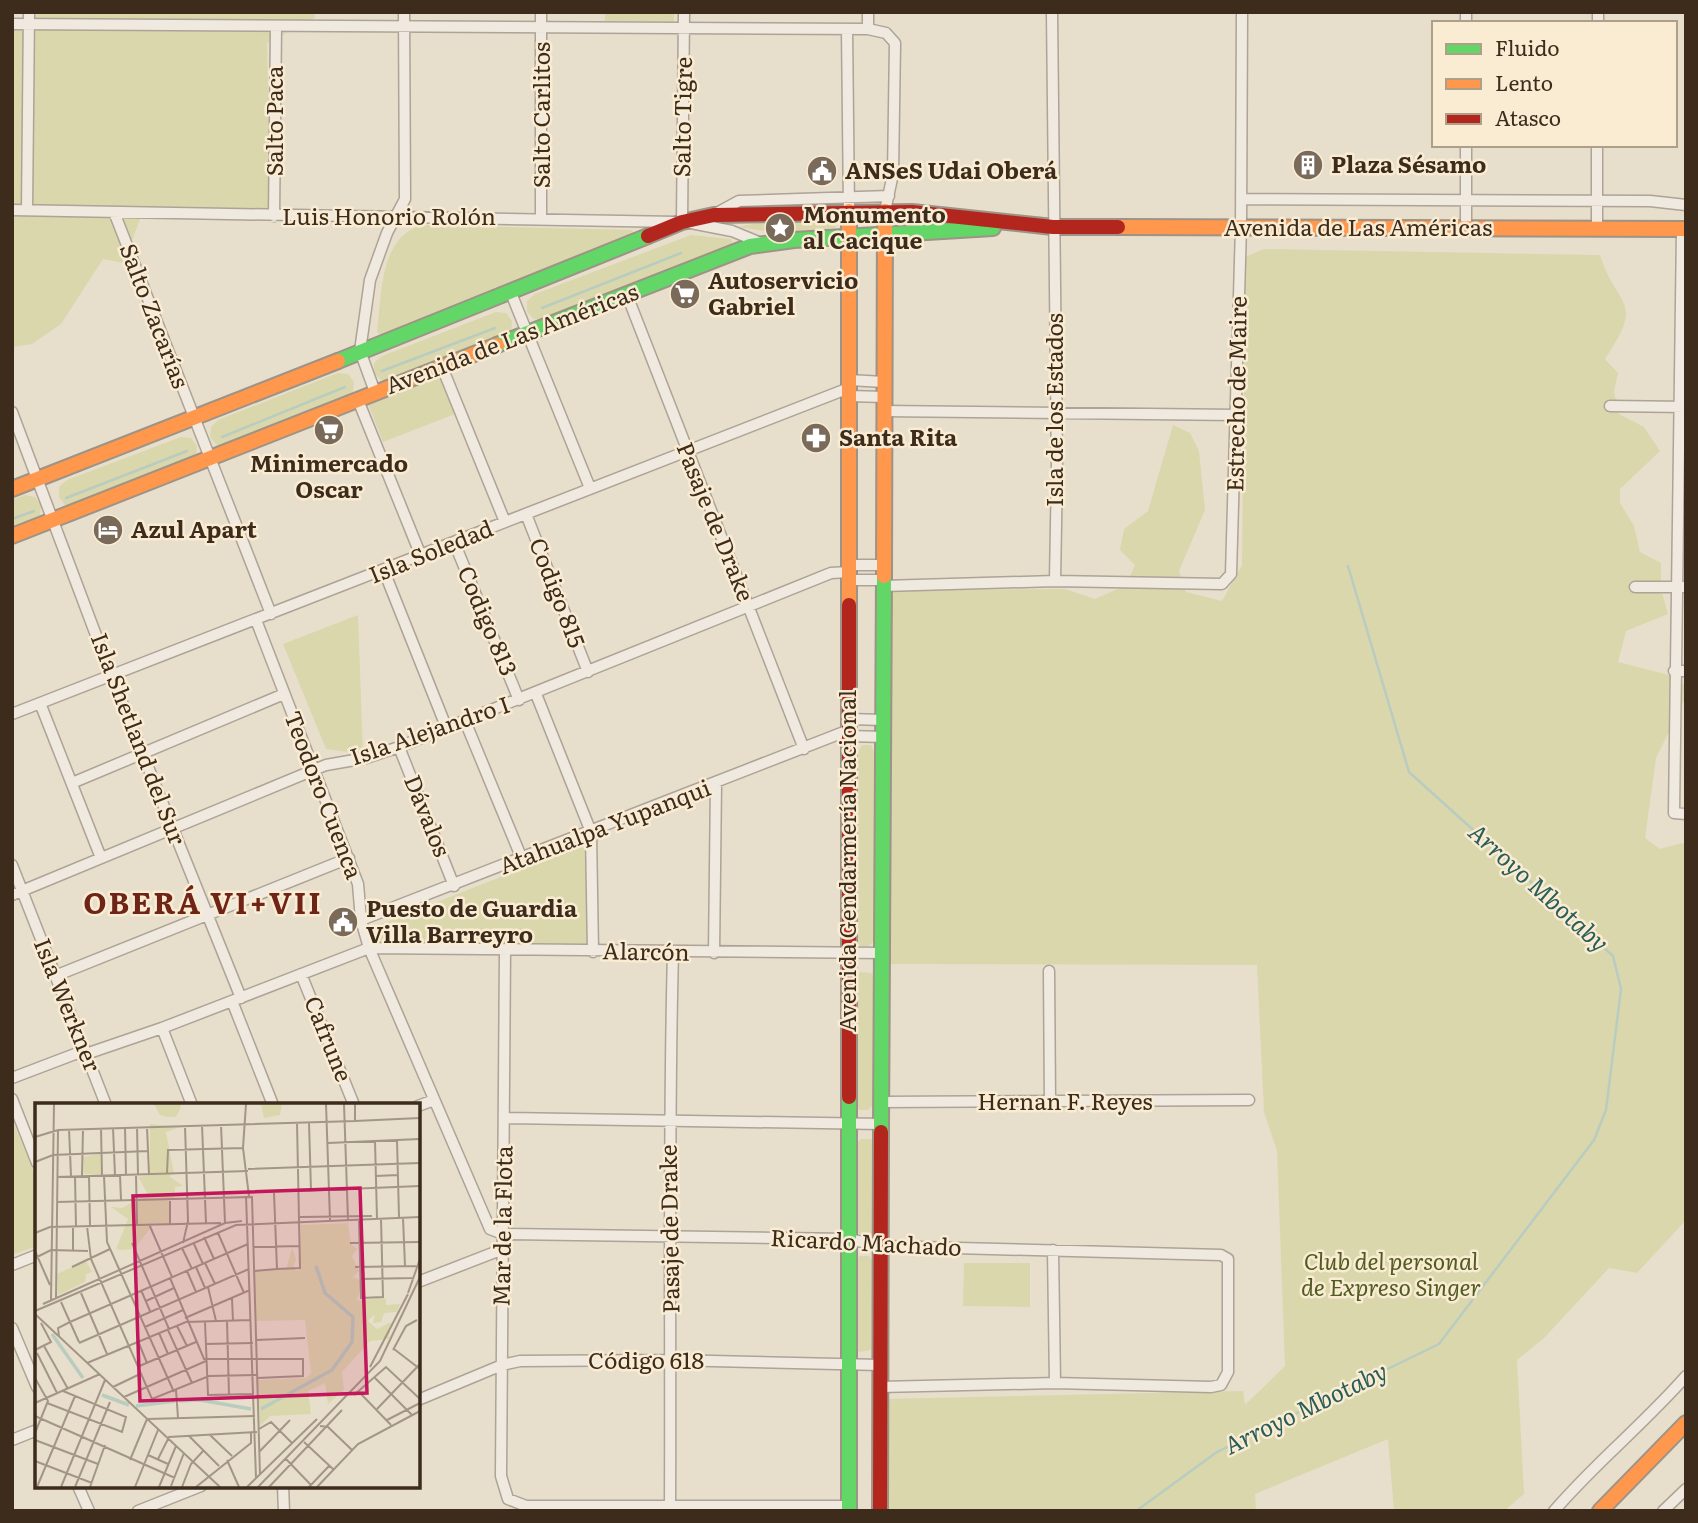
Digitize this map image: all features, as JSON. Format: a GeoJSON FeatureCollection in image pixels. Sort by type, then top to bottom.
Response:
{"type":"FeatureCollection","features":[{"type":"Feature","properties":{"kind":"main road","name":"Avenida de Las Américas"},"geometry":{"type":"LineString","coordinates":[[12,489],[511,293],[682,222],[714,215],[848,204],[887,204],[1030,226],[1053,227],[1684,229]]}},
{"type":"Feature","properties":{"kind":"main road","name":"Avenida Gendarmería Nacional"},"geometry":{"type":"LineString","coordinates":[[848,204],[849,1508]]}},
{"type":"Feature","properties":{"kind":"main road","name":"Avenida Gendarmería Nacional"},"geometry":{"type":"LineString","coordinates":[[880,1511],[884,237],[887,204]]}},
{"type":"Feature","properties":{"kind":"main road","name":"Avenida de Las Américas"},"geometry":{"type":"LineString","coordinates":[[12,536],[761,243],[1030,226]]}},
{"type":"Feature","properties":{"kind":"main road"},"geometry":{"type":"LineString","coordinates":[[1600,1511],[1686,1423]]}},
{"type":"Feature","properties":{"kind":"street"},"geometry":{"type":"LineString","coordinates":[[27,210],[29,12]]}},
{"type":"Feature","properties":{"kind":"street"},"geometry":{"type":"LineString","coordinates":[[375,392],[360,351],[370,280],[405,199],[404,12]]}},
{"type":"Feature","properties":{"kind":"street","name":"Salto Carlitos"},"geometry":{"type":"LineString","coordinates":[[541,12],[541,218]]}},
{"type":"Feature","properties":{"kind":"street","name":"Salto Tigre"},"geometry":{"type":"LineString","coordinates":[[682,222],[684,12]]}},
{"type":"Feature","properties":{"kind":"street"},"geometry":{"type":"LineString","coordinates":[[868,12],[868,29]]}},
{"type":"Feature","properties":{"kind":"street","name":"Isla de los Estados"},"geometry":{"type":"LineString","coordinates":[[1049,582],[1056,411],[1052,12]]}},
{"type":"Feature","properties":{"kind":"street","name":"Estrecho de Maire"},"geometry":{"type":"LineString","coordinates":[[1049,582],[1222,584],[1231,574],[1241,226],[1242,12]]}},
{"type":"Feature","properties":{"kind":"street"},"geometry":{"type":"LineString","coordinates":[[12,24],[868,29],[886,33],[895,43],[893,174],[887,204]]}},
{"type":"Feature","properties":{"kind":"street","name":"Salto Paca"},"geometry":{"type":"LineString","coordinates":[[274,216],[276,26]]}},
{"type":"Feature","properties":{"kind":"street"},"geometry":{"type":"LineString","coordinates":[[847,29],[848,204]]}},
{"type":"Feature","properties":{"kind":"street"},"geometry":{"type":"LineString","coordinates":[[1466,147],[1466,229]]}},
{"type":"Feature","properties":{"kind":"street"},"geometry":{"type":"LineString","coordinates":[[1597,147],[1597,229]]}},
{"type":"Feature","properties":{"kind":"street"},"geometry":{"type":"LineString","coordinates":[[1241,200],[1597,200],[1686,205]]}},
{"type":"Feature","properties":{"kind":"street","name":"Luis Honorio Rolón"},"geometry":{"type":"LineString","coordinates":[[12,209],[682,222],[732,230],[761,243]]}},
{"type":"Feature","properties":{"kind":"street","name":"Salto Zacarías"},"geometry":{"type":"LineString","coordinates":[[114,212],[210,459]]}},
{"type":"Feature","properties":{"kind":"street"},"geometry":{"type":"LineString","coordinates":[[701,225],[714,215]]}},
{"type":"Feature","properties":{"kind":"street"},"geometry":{"type":"LineString","coordinates":[[1684,229],[1680,587],[1674,671],[1674,813],[1686,814]]}},
{"type":"Feature","properties":{"kind":"street"},"geometry":{"type":"LineString","coordinates":[[511,293],[590,488]]}},
{"type":"Feature","properties":{"kind":"street","name":"Pasaje de Drake"},"geometry":{"type":"LineString","coordinates":[[627,295],[804,749]]}},
{"type":"Feature","properties":{"kind":"street","name":"Codigo 815"},"geometry":{"type":"LineString","coordinates":[[442,367],[505,522]]}},
{"type":"Feature","properties":{"kind":"street"},"geometry":{"type":"LineString","coordinates":[[849,388],[884,382]]}},
{"type":"Feature","properties":{"kind":"street"},"geometry":{"type":"LineString","coordinates":[[849,388],[884,404],[1236,415]]}},
{"type":"Feature","properties":{"kind":"street","name":"Isla Soledad"},"geometry":{"type":"LineString","coordinates":[[12,714],[849,388]]}},
{"type":"Feature","properties":{"kind":"street"},"geometry":{"type":"LineString","coordinates":[[358,400],[421,556]]}},
{"type":"Feature","properties":{"kind":"street"},"geometry":{"type":"LineString","coordinates":[[1610,406],[1682,407]]}},
{"type":"Feature","properties":{"kind":"street","name":"Isla Shetland del Sur"},"geometry":{"type":"LineString","coordinates":[[12,412],[111,675],[208,917],[272,1103]]}},
{"type":"Feature","properties":{"kind":"street"},"geometry":{"type":"LineString","coordinates":[[210,459],[271,614]]}},
{"type":"Feature","properties":{"kind":"street","name":"Codigo 815"},"geometry":{"type":"LineString","coordinates":[[526,514],[588,672]]}},
{"type":"Feature","properties":{"kind":"street","name":"Codigo 813"},"geometry":{"type":"LineString","coordinates":[[454,542],[519,700]]}},
{"type":"Feature","properties":{"kind":"street"},"geometry":{"type":"LineString","coordinates":[[384,570],[447,729]]}},
{"type":"Feature","properties":{"kind":"street"},"geometry":{"type":"LineString","coordinates":[[849,572],[883,577]]}},
{"type":"Feature","properties":{"kind":"street"},"geometry":{"type":"LineString","coordinates":[[849,572],[883,577],[1049,582]]}},
{"type":"Feature","properties":{"kind":"street","name":"Isla Alejandro I"},"geometry":{"type":"LineString","coordinates":[[17,893],[314,770],[399,747],[831,573],[849,572]]}},
{"type":"Feature","properties":{"kind":"street"},"geometry":{"type":"LineString","coordinates":[[1635,587],[1680,587]]}},
{"type":"Feature","properties":{"kind":"street","name":"Teodoro Cuenca"},"geometry":{"type":"LineString","coordinates":[[256,620],[358,884],[361,920],[369,948],[490,1229],[503,1234]]}},
{"type":"Feature","properties":{"kind":"street"},"geometry":{"type":"LineString","coordinates":[[1674,671],[1686,671]]}},
{"type":"Feature","properties":{"kind":"street"},"geometry":{"type":"LineString","coordinates":[[72,783],[284,694]]}},
{"type":"Feature","properties":{"kind":"street"},"geometry":{"type":"LineString","coordinates":[[536,694],[591,832],[593,952]]}},
{"type":"Feature","properties":{"kind":"street"},"geometry":{"type":"LineString","coordinates":[[40,703],[101,858]]}},
{"type":"Feature","properties":{"kind":"street"},"geometry":{"type":"LineString","coordinates":[[849,728],[883,720]]}},
{"type":"Feature","properties":{"kind":"street"},"geometry":{"type":"LineString","coordinates":[[466,721],[522,859]]}},
{"type":"Feature","properties":{"kind":"street"},"geometry":{"type":"LineString","coordinates":[[849,728],[883,737]]}},
{"type":"Feature","properties":{"kind":"street","name":"Atahualpa Yupanqui"},"geometry":{"type":"LineString","coordinates":[[361,920],[804,749],[849,728]]}},
{"type":"Feature","properties":{"kind":"street","name":"Dávalos"},"geometry":{"type":"LineString","coordinates":[[399,747],[454,886]]}},
{"type":"Feature","properties":{"kind":"street"},"geometry":{"type":"LineString","coordinates":[[714,953],[716,783]]}},
{"type":"Feature","properties":{"kind":"street"},"geometry":{"type":"LineString","coordinates":[[55,976],[208,917],[348,858]]}},
{"type":"Feature","properties":{"kind":"street","name":"Isla Werkner"},"geometry":{"type":"LineString","coordinates":[[12,865],[17,893],[55,976],[105,1103]]}},
{"type":"Feature","properties":{"kind":"street"},"geometry":{"type":"LineString","coordinates":[[12,1078],[75,1054],[86,1054],[162,1028],[369,948]]}},
{"type":"Feature","properties":{"kind":"street","name":"Alarcón"},"geometry":{"type":"LineString","coordinates":[[369,948],[882,953]]}},
{"type":"Feature","properties":{"kind":"street","name":"Mar de la Flota"},"geometry":{"type":"LineString","coordinates":[[505,951],[501,1476],[508,1499],[526,1506],[670,1506]]}},
{"type":"Feature","properties":{"kind":"street","name":"Pasaje de Drake"},"geometry":{"type":"LineString","coordinates":[[670,1506],[671,1236],[668,1119],[673,953]]}},
{"type":"Feature","properties":{"kind":"street"},"geometry":{"type":"LineString","coordinates":[[1049,971],[1049,1103]]}},
{"type":"Feature","properties":{"kind":"street","name":"Cafrune"},"geometry":{"type":"LineString","coordinates":[[301,974],[353,1103]]}},
{"type":"Feature","properties":{"kind":"street"},"geometry":{"type":"LineString","coordinates":[[162,1028],[191,1103]]}},
{"type":"Feature","properties":{"kind":"street"},"geometry":{"type":"LineString","coordinates":[[12,1099],[35,1158]]}},
{"type":"Feature","properties":{"kind":"street"},"geometry":{"type":"LineString","coordinates":[[420,1105],[434,1100]]}},
{"type":"Feature","properties":{"kind":"street","name":"Hernan F. Reyes"},"geometry":{"type":"LineString","coordinates":[[881,1102],[1250,1100]]}},
{"type":"Feature","properties":{"kind":"street"},"geometry":{"type":"LineString","coordinates":[[504,1118],[881,1124]]}},
{"type":"Feature","properties":{"kind":"street","name":"Ricardo Machado"},"geometry":{"type":"LineString","coordinates":[[503,1234],[849,1239],[881,1246],[1221,1255],[1228,1259],[1228,1372],[1221,1385],[1211,1387],[1055,1383]]}},
{"type":"Feature","properties":{"kind":"street"},"geometry":{"type":"LineString","coordinates":[[420,1281],[503,1249]]}},
{"type":"Feature","properties":{"kind":"street"},"geometry":{"type":"LineString","coordinates":[[880,1387],[1055,1383],[1053,1250]]}},
{"type":"Feature","properties":{"kind":"street"},"geometry":{"type":"LineString","coordinates":[[12,1265],[35,1256]]}},
{"type":"Feature","properties":{"kind":"street"},"geometry":{"type":"LineString","coordinates":[[12,1328],[35,1382]]}},
{"type":"Feature","properties":{"kind":"street","name":"Código 618"},"geometry":{"type":"LineString","coordinates":[[420,1399],[502,1365],[520,1361],[671,1360],[880,1365]]}},
{"type":"Feature","properties":{"kind":"street"},"geometry":{"type":"LineString","coordinates":[[1554,1511],[1581,1479],[1650,1418],[1686,1377]]}},
{"type":"Feature","properties":{"kind":"street"},"geometry":{"type":"LineString","coordinates":[[12,1440],[35,1431]]}},
{"type":"Feature","properties":{"kind":"street"},"geometry":{"type":"LineString","coordinates":[[80,1488],[89,1511]]}},
{"type":"Feature","properties":{"kind":"street"},"geometry":{"type":"LineString","coordinates":[[138,1511],[196,1488]]}},
{"type":"Feature","properties":{"kind":"street"},"geometry":{"type":"LineString","coordinates":[[284,1488],[284,1511]]}},
{"type":"Feature","properties":{"kind":"street"},"geometry":{"type":"LineString","coordinates":[[1663,1511],[1686,1489]]}},
{"type":"Feature","properties":{"kind":"street"},"geometry":{"type":"LineString","coordinates":[[670,1506],[849,1508]]}},
{"type":"Feature","properties":{"kind":"green space"},"geometry":{"type":"Polygon","coordinates":[[[44,12],[314,12],[315,18],[267,43],[271,215],[141,217],[123,263],[103,259],[61,324],[32,344],[12,347],[12,23],[44,12]]]}},
{"type":"Feature","properties":{"kind":"green space"},"geometry":{"type":"Polygon","coordinates":[[[605,12],[674,12],[674,22],[605,21],[605,12]]]}},
{"type":"Feature","properties":{"kind":"green space"},"geometry":{"type":"Polygon","coordinates":[[[832,220],[836,228],[779,233],[738,227],[762,222],[832,220]]]}},
{"type":"Feature","properties":{"kind":"green space"},"geometry":{"type":"Polygon","coordinates":[[[422,225],[632,230],[636,238],[382,336],[377,332],[382,285],[390,254],[408,232],[422,225]]]}},
{"type":"Feature","properties":{"kind":"green space"},"geometry":{"type":"Polygon","coordinates":[[[691,235],[731,239],[734,246],[706,254],[698,261],[544,320],[534,319],[527,312],[527,301],[535,294],[691,235]]]}},
{"type":"Feature","properties":{"kind":"green space","name":"Club del personal de Expreso Singer"},"geometry":{"type":"Polygon","coordinates":[[[1264,249],[1600,255],[1624,304],[1624,325],[1605,359],[1618,373],[1614,392],[1619,414],[1644,427],[1660,451],[1620,489],[1620,503],[1634,526],[1640,552],[1661,563],[1661,589],[1668,614],[1626,631],[1618,662],[1673,676],[1686,686],[1686,697],[1656,758],[1645,838],[1660,849],[1686,842],[1686,1220],[1637,1273],[1609,1268],[1544,1338],[1517,1360],[1524,1494],[1504,1511],[1394,1511],[1388,1439],[1255,1494],[1256,1511],[888,1511],[886,1399],[1243,1391],[1245,1405],[1285,1366],[1277,1151],[1264,1112],[1257,965],[888,964],[881,590],[1065,589],[1095,599],[1126,585],[1135,565],[1120,550],[1124,529],[1148,511],[1173,425],[1190,433],[1199,451],[1205,510],[1179,571],[1186,592],[1222,601],[1242,565],[1245,257],[1264,249]]]}},
{"type":"Feature","properties":{"kind":"green space"},"geometry":{"type":"Polygon","coordinates":[[[496,312],[506,313],[512,321],[511,331],[503,337],[391,381],[381,380],[374,373],[374,363],[382,356],[496,312]]]}},
{"type":"Feature","properties":{"kind":"green space"},"geometry":{"type":"Polygon","coordinates":[[[338,373],[348,374],[354,382],[353,392],[345,398],[227,445],[217,445],[210,437],[211,427],[218,420],[338,373]]]}},
{"type":"Feature","properties":{"kind":"green space"},"geometry":{"type":"Polygon","coordinates":[[[439,374],[455,414],[383,442],[367,401],[439,374]]]}},
{"type":"Feature","properties":{"kind":"green space"},"geometry":{"type":"Polygon","coordinates":[[[181,437],[191,438],[197,446],[196,456],[76,506],[65,505],[59,497],[59,487],[67,480],[181,437]]]}},
{"type":"Feature","properties":{"kind":"green space"},"geometry":{"type":"Polygon","coordinates":[[[25,495],[35,497],[41,505],[40,515],[12,528],[12,500],[25,495]]]}},
{"type":"Feature","properties":{"kind":"green space"},"geometry":{"type":"Polygon","coordinates":[[[358,615],[363,754],[326,749],[283,644],[358,615]]]}},
{"type":"Feature","properties":{"kind":"green space"},"geometry":{"type":"Polygon","coordinates":[[[862,745],[871,745],[875,754],[875,940],[869,946],[860,946],[855,941],[857,753],[862,745]]]}},
{"type":"Feature","properties":{"kind":"green space"},"geometry":{"type":"Polygon","coordinates":[[[579,846],[589,850],[588,946],[376,945],[371,928],[579,846]]]}},
{"type":"Feature","properties":{"kind":"green space"},"geometry":{"type":"Polygon","coordinates":[[[861,972],[871,973],[874,977],[874,1104],[868,1110],[859,1110],[855,1105],[856,977],[861,972]]]}},
{"type":"Feature","properties":{"kind":"green space"},"geometry":{"type":"Polygon","coordinates":[[[12,1119],[35,1175],[35,1247],[12,1255],[12,1119]]]}},
{"type":"Feature","properties":{"kind":"green space"},"geometry":{"type":"Polygon","coordinates":[[[861,1139],[871,1139],[874,1144],[872,1233],[861,1236],[855,1229],[856,1144],[861,1139]]]}},
{"type":"Feature","properties":{"kind":"green space"},"geometry":{"type":"Polygon","coordinates":[[[860,1256],[869,1256],[873,1261],[871,1350],[859,1352],[854,1346],[855,1260],[860,1256]]]}},
{"type":"Feature","properties":{"kind":"green space"},"geometry":{"type":"Polygon","coordinates":[[[964,1263],[1030,1263],[1030,1307],[963,1306],[964,1263]]]}},
{"type":"Feature","properties":{"kind":"waterway"},"geometry":{"type":"LineString","coordinates":[[542,308],[681,253]]}},
{"type":"Feature","properties":{"kind":"waterway"},"geometry":{"type":"LineString","coordinates":[[382,371],[495,328]]}},
{"type":"Feature","properties":{"kind":"waterway"},"geometry":{"type":"LineString","coordinates":[[222,437],[345,387]]}},
{"type":"Feature","properties":{"kind":"waterway"},"geometry":{"type":"LineString","coordinates":[[66,498],[187,451]]}},
{"type":"Feature","properties":{"kind":"waterway"},"geometry":{"type":"LineString","coordinates":[[12,519],[34,511]]}},
{"type":"Feature","properties":{"kind":"waterway","name":"Arroyo Mbotaby"},"geometry":{"type":"LineString","coordinates":[[1136,1511],[1217,1452],[1439,1344],[1594,1140],[1606,1110],[1621,989],[1613,956],[1409,772],[1348,566]]}},
{"type":"Feature","properties":{"kind":"traffic: fast"},"geometry":{"type":"LineString","coordinates":[[497,345],[750,246],[794,240],[993,228]]}},
{"type":"Feature","properties":{"kind":"traffic: fast"},"geometry":{"type":"LineString","coordinates":[[338,361],[648,236]]}},
{"type":"Feature","properties":{"kind":"traffic: fast"},"geometry":{"type":"LineString","coordinates":[[881,1132],[884,576]]}},
{"type":"Feature","properties":{"kind":"traffic: fast"},"geometry":{"type":"LineString","coordinates":[[849,1097],[849,1511]]}},
{"type":"Feature","properties":{"kind":"traffic: slow"},"geometry":{"type":"LineString","coordinates":[[849,211],[849,605]]}},
{"type":"Feature","properties":{"kind":"traffic: slow"},"geometry":{"type":"LineString","coordinates":[[884,576],[885,211]]}},
{"type":"Feature","properties":{"kind":"traffic: slow"},"geometry":{"type":"LineString","coordinates":[[1118,227],[1686,229]]}},
{"type":"Feature","properties":{"kind":"traffic: slow"},"geometry":{"type":"LineString","coordinates":[[12,536],[497,345]]}},
{"type":"Feature","properties":{"kind":"traffic: slow"},"geometry":{"type":"LineString","coordinates":[[12,489],[338,361]]}},
{"type":"Feature","properties":{"kind":"traffic: slow"},"geometry":{"type":"LineString","coordinates":[[1600,1511],[1686,1423]]}},
{"type":"Feature","properties":{"kind":"traffic: jam"},"geometry":{"type":"LineString","coordinates":[[648,236],[682,222],[714,215],[912,212],[1053,227],[1118,227]]}},
{"type":"Feature","properties":{"kind":"traffic: jam"},"geometry":{"type":"LineString","coordinates":[[849,605],[849,1097]]}},
{"type":"Feature","properties":{"kind":"traffic: jam"},"geometry":{"type":"LineString","coordinates":[[880,1511],[881,1132]]}},
{"type":"Feature","properties":{"kind":"place","name":"Plaza Sésamo"},"geometry":{"type":"Point","coordinates":[1308,165]}},
{"type":"Feature","properties":{"kind":"place","name":"ANSeS Udai Oberá"},"geometry":{"type":"Point","coordinates":[822,171]}},
{"type":"Feature","properties":{"kind":"place","name":"Monumento al Cacique"},"geometry":{"type":"Point","coordinates":[780,228]}},
{"type":"Feature","properties":{"kind":"place","name":"Autoservicio Gabriel"},"geometry":{"type":"Point","coordinates":[685,294]}},
{"type":"Feature","properties":{"kind":"place","name":"Minimercado Oscar"},"geometry":{"type":"Point","coordinates":[329,430]}},
{"type":"Feature","properties":{"kind":"place","name":"Santa Rita"},"geometry":{"type":"Point","coordinates":[816,438]}},
{"type":"Feature","properties":{"kind":"place","name":"Azul Apart"},"geometry":{"type":"Point","coordinates":[108,530]}},
{"type":"Feature","properties":{"kind":"place","name":"Puesto de Guardia Villa Barreyro"},"geometry":{"type":"Point","coordinates":[343,922]}},
{"type":"Feature","properties":{"kind":"district","name":"OBERÁ VI+VII"},"geometry":{"type":"Point","coordinates":[203,904]}}]}
